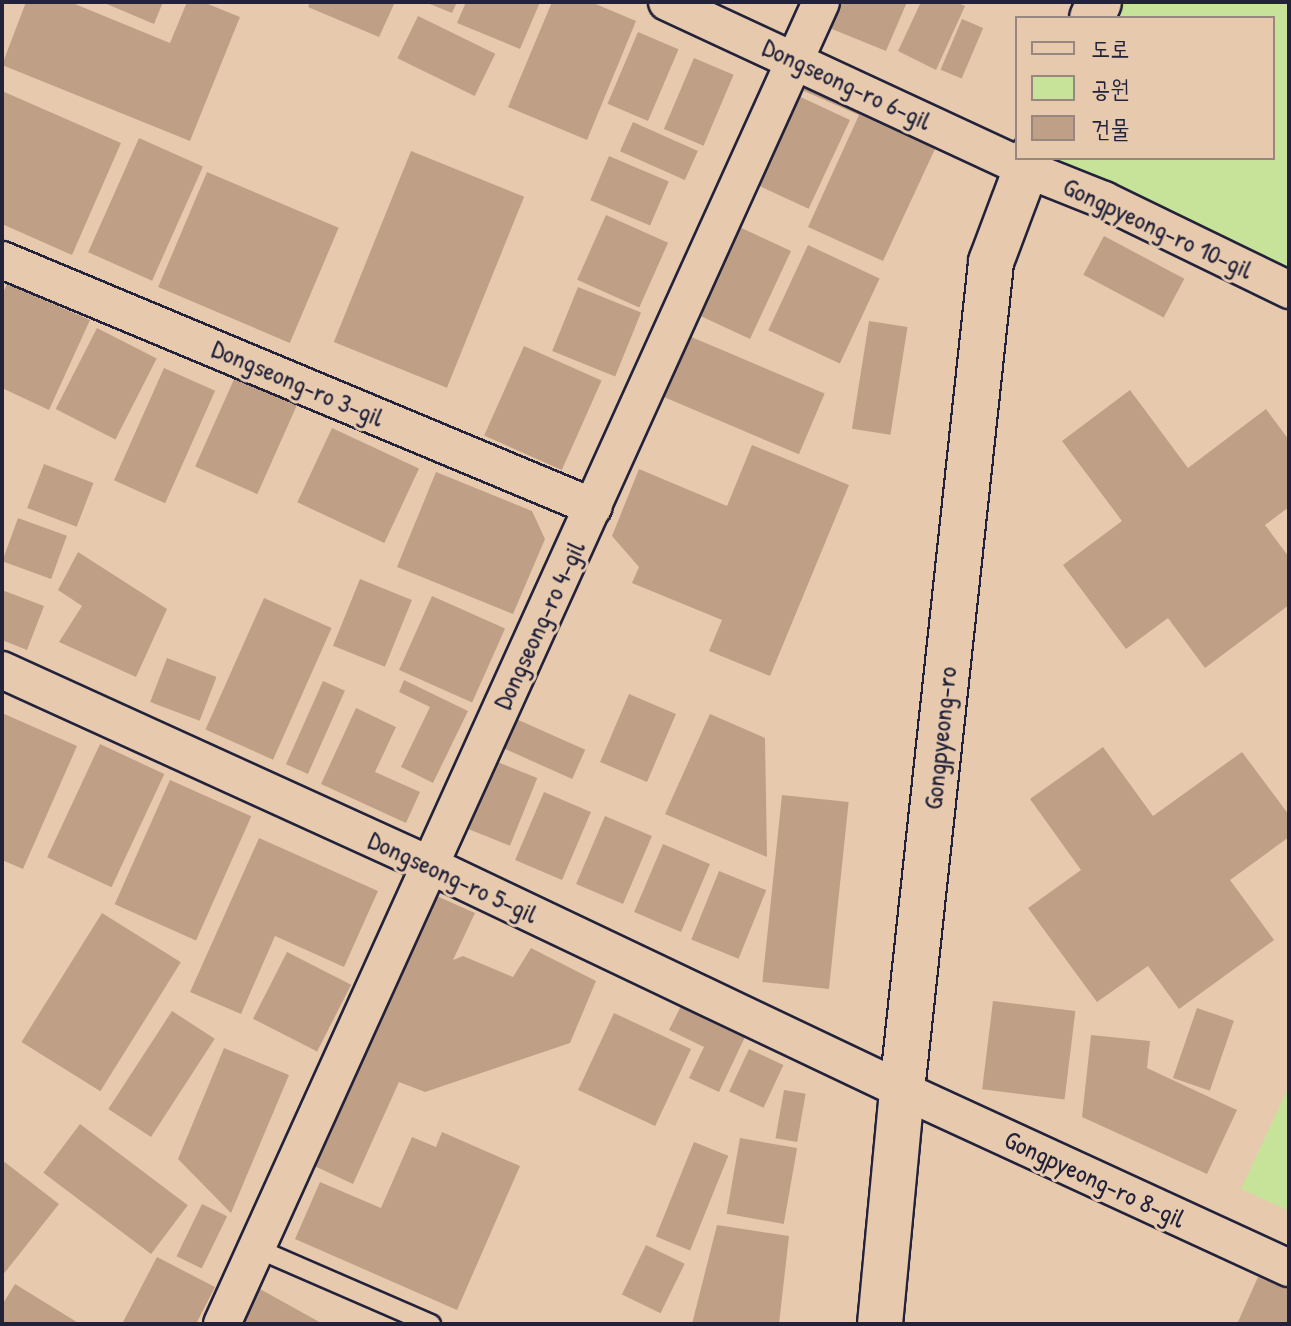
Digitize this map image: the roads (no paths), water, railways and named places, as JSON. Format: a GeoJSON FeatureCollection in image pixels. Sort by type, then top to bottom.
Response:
{"type":"FeatureCollection","features":[{"type":"Feature","properties":{"kind":"main road","name":"Gongpyeong-ro"},"geometry":{"type":"LineString","coordinates":[[880,1324],[902,1090],[991,262],[1028,163]]}},
{"type":"Feature","properties":{"kind":"street","name":"Dongseong-ro 6-gil"},"geometry":{"type":"LineString","coordinates":[[667,2],[1015,157]]}},
{"type":"Feature","properties":{"kind":"street","name":"Dongseong-ro 4-gil"},"geometry":{"type":"LineString","coordinates":[[222,1324],[821,2]]}},
{"type":"Feature","properties":{"kind":"street","name":"Gongpyeong-ro 10-gil"},"geometry":{"type":"LineString","coordinates":[[1028,163],[1289,290]]}},
{"type":"Feature","properties":{"kind":"street","name":"Dongseong-ro 3-gil"},"geometry":{"type":"LineString","coordinates":[[2,260],[593,507]]}},
{"type":"Feature","properties":{"kind":"street","name":"Dongseong-ro 5-gil"},"geometry":{"type":"LineString","coordinates":[[2,670],[429,865],[902,1090]]}},
{"type":"Feature","properties":{"kind":"street","name":"Gongpyeong-ro 8-gil"},"geometry":{"type":"LineString","coordinates":[[902,1090],[1289,1268]]}},
{"type":"Feature","properties":{"kind":"lane"},"geometry":{"type":"LineString","coordinates":[[256,1248],[431,1324]]}}]}
